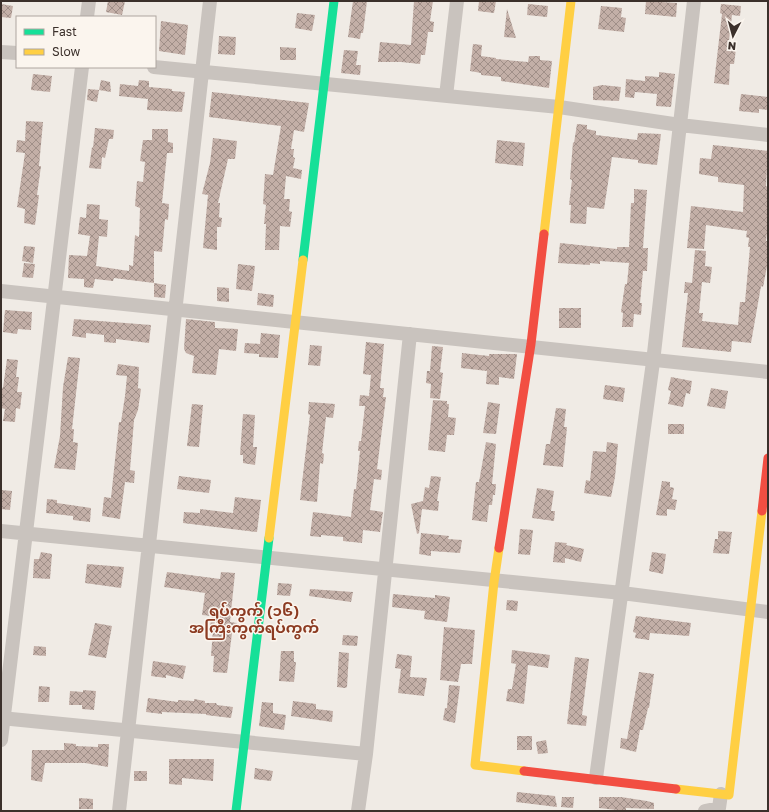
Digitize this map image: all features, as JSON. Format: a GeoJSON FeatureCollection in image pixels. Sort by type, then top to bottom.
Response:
{"type":"FeatureCollection","features":[{"type":"Feature","properties":{"kind":"street"},"geometry":{"type":"LineString","coordinates":[[88,16],[89,1]]}},
{"type":"Feature","properties":{"kind":"street"},"geometry":{"type":"LineString","coordinates":[[119,811],[210,1]]}},
{"type":"Feature","properties":{"kind":"street"},"geometry":{"type":"LineString","coordinates":[[236,811],[334,1]]}},
{"type":"Feature","properties":{"kind":"street"},"geometry":{"type":"LineString","coordinates":[[446,96],[457,1]]}},
{"type":"Feature","properties":{"kind":"street"},"geometry":{"type":"LineString","coordinates":[[571,1],[530,347],[494,582],[476,766],[596,778],[728,795],[768,458]]}},
{"type":"Feature","properties":{"kind":"street"},"geometry":{"type":"LineString","coordinates":[[596,778],[653,360],[694,1]]}},
{"type":"Feature","properties":{"kind":"street"},"geometry":{"type":"LineString","coordinates":[[1,52],[16,53]]}},
{"type":"Feature","properties":{"kind":"street"},"geometry":{"type":"LineString","coordinates":[[156,67],[559,107],[680,125],[768,135]]}},
{"type":"Feature","properties":{"kind":"street"},"geometry":{"type":"LineString","coordinates":[[1,740],[2,718],[26,533],[82,68]]}},
{"type":"Feature","properties":{"kind":"street"},"geometry":{"type":"LineString","coordinates":[[1,291],[768,372]]}},
{"type":"Feature","properties":{"kind":"street"},"geometry":{"type":"LineString","coordinates":[[358,811],[366,754],[410,334]]}},
{"type":"Feature","properties":{"kind":"street"},"geometry":{"type":"LineString","coordinates":[[1,531],[494,582],[622,593],[768,612]]}},
{"type":"Feature","properties":{"kind":"street"},"geometry":{"type":"LineString","coordinates":[[2,718],[366,754]]}},
{"type":"Feature","properties":{"kind":"street"},"geometry":{"type":"LineString","coordinates":[[705,811],[719,808],[721,794]]}},
{"type":"Feature","properties":{"kind":"building"},"geometry":{"type":"Polygon","coordinates":[[[108,1],[125,1],[122,15],[106,12],[108,1]]]}},
{"type":"Feature","properties":{"kind":"building"},"geometry":{"type":"Polygon","coordinates":[[[353,1],[367,1],[363,33],[361,33],[360,39],[348,37],[353,1]]]}},
{"type":"Feature","properties":{"kind":"building"},"geometry":{"type":"Polygon","coordinates":[[[414,1],[433,1],[430,21],[434,22],[433,32],[428,32],[425,55],[421,55],[420,64],[378,62],[380,42],[411,45],[414,1]]]}},
{"type":"Feature","properties":{"kind":"building"},"geometry":{"type":"Polygon","coordinates":[[[479,1],[496,1],[494,13],[478,11],[479,1]]]}},
{"type":"Feature","properties":{"kind":"building"},"geometry":{"type":"Polygon","coordinates":[[[646,1],[677,3],[676,17],[645,14],[646,1]]]}},
{"type":"Feature","properties":{"kind":"building"},"geometry":{"type":"Polygon","coordinates":[[[1,4],[13,6],[11,18],[1,17],[1,4]]]}},
{"type":"Feature","properties":{"kind":"building"},"geometry":{"type":"Polygon","coordinates":[[[528,4],[548,6],[547,17],[527,15],[528,4]]]}},
{"type":"Feature","properties":{"kind":"building"},"geometry":{"type":"Polygon","coordinates":[[[721,4],[741,6],[740,16],[732,15],[728,49],[736,49],[734,64],[730,64],[729,85],[714,83],[722,14],[720,13],[721,4]]]}},
{"type":"Feature","properties":{"kind":"building"},"geometry":{"type":"Polygon","coordinates":[[[601,6],[622,8],[621,17],[626,18],[624,32],[598,29],[601,6]]]}},
{"type":"Feature","properties":{"kind":"building"},"geometry":{"type":"Polygon","coordinates":[[[507,9],[516,38],[504,37],[507,9]]]}},
{"type":"Feature","properties":{"kind":"building"},"geometry":{"type":"Polygon","coordinates":[[[297,13],[315,15],[312,31],[295,28],[297,13]]]}},
{"type":"Feature","properties":{"kind":"building"},"geometry":{"type":"Polygon","coordinates":[[[161,21],[188,25],[185,55],[159,51],[161,21]]]}},
{"type":"Feature","properties":{"kind":"building"},"geometry":{"type":"Polygon","coordinates":[[[219,36],[236,37],[235,55],[218,54],[219,36]]]}},
{"type":"Feature","properties":{"kind":"building"},"geometry":{"type":"Polygon","coordinates":[[[473,44],[482,45],[481,56],[528,62],[529,56],[540,56],[540,60],[552,61],[549,88],[501,81],[501,77],[481,75],[481,73],[470,71],[473,44]]]}},
{"type":"Feature","properties":{"kind":"building"},"geometry":{"type":"Polygon","coordinates":[[[280,47],[296,48],[296,60],[280,60],[280,47]]]}},
{"type":"Feature","properties":{"kind":"building"},"geometry":{"type":"Polygon","coordinates":[[[344,50],[358,51],[356,65],[361,65],[360,75],[341,73],[344,50]]]}},
{"type":"Feature","properties":{"kind":"building"},"geometry":{"type":"Polygon","coordinates":[[[659,72],[675,74],[671,107],[656,106],[657,94],[635,92],[634,98],[625,97],[626,79],[645,81],[645,76],[659,77],[659,72]]]}},
{"type":"Feature","properties":{"kind":"building"},"geometry":{"type":"Polygon","coordinates":[[[33,74],[52,76],[50,92],[31,90],[33,74]]]}},
{"type":"Feature","properties":{"kind":"building"},"geometry":{"type":"Polygon","coordinates":[[[101,80],[110,82],[111,92],[99,90],[101,80]]]}},
{"type":"Feature","properties":{"kind":"building"},"geometry":{"type":"Polygon","coordinates":[[[139,80],[149,81],[149,87],[185,92],[182,112],[147,110],[148,99],[119,96],[120,84],[138,86],[139,80]]]}},
{"type":"Feature","properties":{"kind":"building"},"geometry":{"type":"Polygon","coordinates":[[[602,85],[621,87],[619,101],[593,100],[593,87],[602,85]]]}},
{"type":"Feature","properties":{"kind":"building"},"geometry":{"type":"Polygon","coordinates":[[[88,89],[99,90],[97,102],[87,100],[88,89]]]}},
{"type":"Feature","properties":{"kind":"building"},"geometry":{"type":"Polygon","coordinates":[[[212,92],[309,103],[304,132],[294,130],[291,149],[294,149],[293,157],[295,158],[293,168],[302,170],[301,179],[286,176],[284,199],[290,199],[289,211],[292,212],[290,227],[280,226],[279,250],[265,250],[266,224],[264,224],[266,205],[263,204],[265,174],[273,175],[281,126],[209,117],[212,92]]]}},
{"type":"Feature","properties":{"kind":"building"},"geometry":{"type":"Polygon","coordinates":[[[741,94],[768,97],[768,110],[759,109],[759,113],[739,111],[741,94]]]}},
{"type":"Feature","properties":{"kind":"building"},"geometry":{"type":"Polygon","coordinates":[[[26,121],[43,122],[39,166],[41,166],[37,195],[39,195],[35,225],[24,223],[25,209],[17,207],[25,153],[16,152],[17,140],[25,141],[26,121]]]}},
{"type":"Feature","properties":{"kind":"building"},"geometry":{"type":"Polygon","coordinates":[[[577,124],[587,125],[587,129],[596,131],[596,135],[637,140],[638,133],[661,134],[657,165],[638,163],[638,160],[612,157],[604,209],[587,207],[586,224],[570,223],[571,205],[569,205],[572,180],[570,179],[573,142],[574,143],[577,124]]]}},
{"type":"Feature","properties":{"kind":"building"},"geometry":{"type":"Polygon","coordinates":[[[95,128],[114,130],[113,139],[109,139],[105,158],[102,157],[101,169],[89,168],[95,128]]]}},
{"type":"Feature","properties":{"kind":"building"},"geometry":{"type":"Polygon","coordinates":[[[152,129],[168,129],[168,142],[173,143],[173,153],[167,153],[162,203],[169,204],[168,220],[165,219],[162,252],[154,251],[154,283],[114,278],[113,281],[95,279],[93,288],[84,287],[84,279],[68,278],[69,255],[87,256],[90,236],[78,234],[80,217],[86,218],[87,204],[100,205],[99,219],[108,220],[107,237],[99,236],[96,266],[129,271],[129,265],[133,266],[135,235],[139,237],[140,208],[135,206],[137,181],[143,182],[145,162],[140,161],[143,140],[152,140],[152,129]]]}},
{"type":"Feature","properties":{"kind":"building"},"geometry":{"type":"Polygon","coordinates":[[[213,138],[237,141],[235,159],[228,159],[218,203],[220,203],[219,217],[222,218],[221,227],[217,227],[217,250],[203,248],[208,195],[202,194],[210,163],[213,138]]]}},
{"type":"Feature","properties":{"kind":"building"},"geometry":{"type":"Polygon","coordinates":[[[497,140],[525,143],[523,166],[495,163],[497,140]]]}},
{"type":"Feature","properties":{"kind":"building"},"geometry":{"type":"Polygon","coordinates":[[[713,145],[768,151],[766,186],[768,187],[768,225],[766,241],[768,241],[768,261],[763,287],[761,286],[751,343],[732,341],[731,352],[682,347],[688,293],[684,293],[685,282],[692,283],[695,250],[706,251],[705,266],[712,267],[710,283],[702,282],[699,313],[703,313],[702,321],[738,325],[740,302],[745,302],[750,247],[748,247],[749,238],[746,237],[747,231],[706,225],[704,249],[687,248],[691,206],[743,212],[744,185],[718,182],[718,177],[699,174],[700,158],[711,159],[713,145]]]}},
{"type":"Feature","properties":{"kind":"building"},"geometry":{"type":"Polygon","coordinates":[[[634,189],[647,190],[643,248],[648,248],[647,271],[643,271],[640,303],[642,303],[641,315],[634,314],[633,327],[622,327],[623,313],[621,312],[625,284],[627,284],[629,263],[600,261],[600,264],[590,263],[590,265],[558,263],[560,243],[617,249],[617,247],[629,247],[631,203],[634,203],[634,189]]]}},
{"type":"Feature","properties":{"kind":"building"},"geometry":{"type":"Polygon","coordinates":[[[24,246],[35,247],[33,263],[22,261],[24,246]]]}},
{"type":"Feature","properties":{"kind":"building"},"geometry":{"type":"Polygon","coordinates":[[[24,263],[35,264],[33,278],[22,277],[24,263]]]}},
{"type":"Feature","properties":{"kind":"building"},"geometry":{"type":"Polygon","coordinates":[[[238,264],[255,266],[252,291],[236,289],[238,264]]]}},
{"type":"Feature","properties":{"kind":"building"},"geometry":{"type":"Polygon","coordinates":[[[154,283],[166,285],[165,298],[154,297],[154,283]]]}},
{"type":"Feature","properties":{"kind":"building"},"geometry":{"type":"Polygon","coordinates":[[[217,287],[229,288],[229,302],[217,301],[217,287]]]}},
{"type":"Feature","properties":{"kind":"building"},"geometry":{"type":"Polygon","coordinates":[[[258,293],[274,295],[273,307],[257,305],[258,293]]]}},
{"type":"Feature","properties":{"kind":"building"},"geometry":{"type":"Polygon","coordinates":[[[559,308],[581,308],[581,328],[559,328],[559,308]]]}},
{"type":"Feature","properties":{"kind":"building"},"geometry":{"type":"Polygon","coordinates":[[[5,310],[32,312],[31,330],[18,329],[17,334],[3,332],[5,310]]]}},
{"type":"Feature","properties":{"kind":"building"},"geometry":{"type":"Polygon","coordinates":[[[74,319],[151,325],[149,343],[116,339],[116,343],[104,342],[104,335],[86,333],[86,338],[72,336],[74,319]]]}},
{"type":"Feature","properties":{"kind":"building"},"geometry":{"type":"Polygon","coordinates":[[[186,319],[215,322],[215,328],[238,329],[236,351],[219,349],[216,375],[192,373],[194,356],[186,353],[184,349],[186,319]]]}},
{"type":"Feature","properties":{"kind":"building"},"geometry":{"type":"Polygon","coordinates":[[[261,333],[280,335],[278,358],[259,357],[259,354],[244,353],[245,343],[260,344],[261,333]]]}},
{"type":"Feature","properties":{"kind":"building"},"geometry":{"type":"Polygon","coordinates":[[[366,342],[384,344],[380,388],[384,388],[383,397],[386,397],[377,469],[382,470],[381,480],[374,479],[370,510],[383,512],[380,532],[363,530],[362,543],[343,541],[343,537],[321,535],[321,537],[310,536],[313,512],[351,517],[360,451],[358,451],[359,441],[361,441],[365,406],[359,406],[360,395],[369,396],[371,375],[363,374],[366,342]]]}},
{"type":"Feature","properties":{"kind":"building"},"geometry":{"type":"Polygon","coordinates":[[[310,345],[322,346],[320,366],[308,365],[310,345]]]}},
{"type":"Feature","properties":{"kind":"building"},"geometry":{"type":"Polygon","coordinates":[[[432,346],[443,347],[440,372],[443,373],[440,399],[430,398],[431,384],[426,383],[427,371],[430,371],[432,346]]]}},
{"type":"Feature","properties":{"kind":"building"},"geometry":{"type":"Polygon","coordinates":[[[462,353],[489,356],[489,354],[517,354],[514,379],[499,377],[499,385],[486,384],[487,371],[461,368],[462,353]]]}},
{"type":"Feature","properties":{"kind":"building"},"geometry":{"type":"Polygon","coordinates":[[[68,357],[80,358],[72,429],[74,429],[73,442],[78,443],[75,470],[54,468],[60,436],[63,387],[68,357]]]}},
{"type":"Feature","properties":{"kind":"building"},"geometry":{"type":"Polygon","coordinates":[[[7,359],[18,360],[16,377],[19,377],[17,392],[22,392],[20,409],[16,408],[15,422],[3,421],[5,409],[1,408],[1,387],[3,388],[7,359]]]}},
{"type":"Feature","properties":{"kind":"building"},"geometry":{"type":"Polygon","coordinates":[[[118,364],[139,367],[138,388],[141,389],[138,410],[134,420],[130,470],[135,471],[134,483],[125,482],[120,519],[102,516],[104,497],[111,498],[119,422],[121,422],[125,396],[127,376],[116,375],[118,364]]]}},
{"type":"Feature","properties":{"kind":"building"},"geometry":{"type":"Polygon","coordinates":[[[671,377],[692,381],[690,394],[686,393],[683,407],[668,404],[671,391],[668,390],[671,377]]]}},
{"type":"Feature","properties":{"kind":"building"},"geometry":{"type":"Polygon","coordinates":[[[605,385],[625,388],[623,402],[603,399],[605,385]]]}},
{"type":"Feature","properties":{"kind":"building"},"geometry":{"type":"Polygon","coordinates":[[[711,388],[728,391],[725,409],[707,406],[711,388]]]}},
{"type":"Feature","properties":{"kind":"building"},"geometry":{"type":"Polygon","coordinates":[[[433,400],[447,401],[447,404],[449,404],[448,417],[456,418],[454,435],[447,435],[445,452],[428,450],[433,400]]]}},
{"type":"Feature","properties":{"kind":"building"},"geometry":{"type":"Polygon","coordinates":[[[309,402],[335,404],[333,418],[326,417],[322,453],[324,454],[323,464],[320,463],[317,502],[300,500],[310,415],[308,414],[309,402]]]}},
{"type":"Feature","properties":{"kind":"building"},"geometry":{"type":"Polygon","coordinates":[[[488,402],[500,404],[496,434],[483,433],[488,402]]]}},
{"type":"Feature","properties":{"kind":"building"},"geometry":{"type":"Polygon","coordinates":[[[192,404],[203,405],[199,447],[187,446],[192,404]]]}},
{"type":"Feature","properties":{"kind":"building"},"geometry":{"type":"Polygon","coordinates":[[[556,408],[566,409],[564,427],[567,427],[563,467],[543,465],[546,444],[550,444],[556,408]]]}},
{"type":"Feature","properties":{"kind":"building"},"geometry":{"type":"Polygon","coordinates":[[[243,414],[255,415],[253,447],[257,447],[255,465],[243,463],[243,455],[240,455],[243,414]]]}},
{"type":"Feature","properties":{"kind":"building"},"geometry":{"type":"Polygon","coordinates":[[[668,424],[684,424],[684,434],[668,434],[668,424]]]}},
{"type":"Feature","properties":{"kind":"building"},"geometry":{"type":"Polygon","coordinates":[[[486,442],[496,444],[492,484],[496,484],[495,495],[493,495],[492,505],[489,505],[487,522],[472,520],[476,482],[479,482],[486,442]]]}},
{"type":"Feature","properties":{"kind":"building"},"geometry":{"type":"Polygon","coordinates":[[[607,442],[618,444],[615,477],[611,497],[584,493],[586,480],[590,481],[593,451],[606,452],[607,442]]]}},
{"type":"Feature","properties":{"kind":"building"},"geometry":{"type":"Polygon","coordinates":[[[179,476],[211,480],[209,493],[177,489],[179,476]]]}},
{"type":"Feature","properties":{"kind":"building"},"geometry":{"type":"Polygon","coordinates":[[[431,476],[441,477],[437,501],[439,501],[438,511],[422,509],[419,533],[417,534],[411,504],[423,501],[425,487],[429,488],[431,476]]]}},
{"type":"Feature","properties":{"kind":"building"},"geometry":{"type":"Polygon","coordinates":[[[662,481],[670,482],[670,487],[674,488],[672,499],[677,500],[675,510],[667,509],[667,516],[656,515],[662,481]]]}},
{"type":"Feature","properties":{"kind":"building"},"geometry":{"type":"Polygon","coordinates":[[[537,488],[554,491],[551,511],[555,511],[554,521],[532,518],[537,488]]]}},
{"type":"Feature","properties":{"kind":"building"},"geometry":{"type":"Polygon","coordinates":[[[1,490],[12,491],[10,510],[1,509],[1,490]]]}},
{"type":"Feature","properties":{"kind":"building"},"geometry":{"type":"Polygon","coordinates":[[[235,497],[261,500],[257,532],[183,523],[184,512],[200,513],[200,509],[233,513],[235,497]]]}},
{"type":"Feature","properties":{"kind":"building"},"geometry":{"type":"Polygon","coordinates":[[[47,499],[57,500],[57,503],[91,508],[90,522],[73,520],[73,516],[46,513],[47,499]]]}},
{"type":"Feature","properties":{"kind":"building"},"geometry":{"type":"Polygon","coordinates":[[[520,529],[533,530],[530,555],[518,554],[520,529]]]}},
{"type":"Feature","properties":{"kind":"building"},"geometry":{"type":"Polygon","coordinates":[[[718,531],[732,532],[729,554],[713,553],[715,539],[718,539],[718,531]]]}},
{"type":"Feature","properties":{"kind":"building"},"geometry":{"type":"Polygon","coordinates":[[[421,533],[449,536],[448,539],[462,540],[460,553],[431,551],[431,556],[419,554],[421,533]]]}},
{"type":"Feature","properties":{"kind":"building"},"geometry":{"type":"Polygon","coordinates":[[[555,542],[567,543],[566,545],[584,549],[581,562],[565,558],[565,563],[553,562],[555,542]]]}},
{"type":"Feature","properties":{"kind":"building"},"geometry":{"type":"Polygon","coordinates":[[[41,552],[52,554],[50,579],[33,578],[34,559],[39,559],[41,552]]]}},
{"type":"Feature","properties":{"kind":"building"},"geometry":{"type":"Polygon","coordinates":[[[652,552],[666,554],[663,574],[649,571],[652,552]]]}},
{"type":"Feature","properties":{"kind":"building"},"geometry":{"type":"Polygon","coordinates":[[[87,564],[124,567],[121,588],[85,583],[87,564]]]}},
{"type":"Feature","properties":{"kind":"building"},"geometry":{"type":"Polygon","coordinates":[[[167,572],[220,579],[221,572],[235,573],[230,622],[237,623],[235,633],[232,633],[227,673],[213,672],[214,656],[211,656],[213,630],[209,630],[212,616],[202,615],[205,593],[164,587],[167,572]]]}},
{"type":"Feature","properties":{"kind":"building"},"geometry":{"type":"Polygon","coordinates":[[[278,583],[292,584],[290,596],[277,595],[278,583]]]}},
{"type":"Feature","properties":{"kind":"building"},"geometry":{"type":"Polygon","coordinates":[[[310,589],[353,592],[351,602],[309,596],[310,589]]]}},
{"type":"Feature","properties":{"kind":"building"},"geometry":{"type":"Polygon","coordinates":[[[393,594],[435,598],[435,595],[450,597],[447,622],[424,619],[425,611],[392,607],[393,594]]]}},
{"type":"Feature","properties":{"kind":"building"},"geometry":{"type":"Polygon","coordinates":[[[507,600],[518,601],[517,611],[506,610],[507,600]]]}},
{"type":"Feature","properties":{"kind":"building"},"geometry":{"type":"Polygon","coordinates":[[[636,616],[691,623],[689,636],[650,633],[649,640],[635,638],[636,633],[633,632],[636,616]]]}},
{"type":"Feature","properties":{"kind":"building"},"geometry":{"type":"Polygon","coordinates":[[[95,623],[112,626],[106,658],[88,655],[95,623]]]}},
{"type":"Feature","properties":{"kind":"building"},"geometry":{"type":"Polygon","coordinates":[[[444,627],[475,630],[472,664],[461,664],[458,682],[440,680],[444,627]]]}},
{"type":"Feature","properties":{"kind":"building"},"geometry":{"type":"Polygon","coordinates":[[[343,635],[358,636],[357,646],[342,645],[343,635]]]}},
{"type":"Feature","properties":{"kind":"building"},"geometry":{"type":"Polygon","coordinates":[[[34,646],[46,647],[46,656],[33,655],[34,646]]]}},
{"type":"Feature","properties":{"kind":"building"},"geometry":{"type":"Polygon","coordinates":[[[512,650],[550,655],[548,668],[528,665],[524,704],[506,701],[508,689],[512,689],[516,664],[511,663],[512,650]]]}},
{"type":"Feature","properties":{"kind":"building"},"geometry":{"type":"Polygon","coordinates":[[[281,651],[294,651],[294,662],[296,662],[294,682],[279,681],[281,651]]]}},
{"type":"Feature","properties":{"kind":"building"},"geometry":{"type":"Polygon","coordinates":[[[339,652],[349,653],[347,687],[345,688],[337,687],[339,652]]]}},
{"type":"Feature","properties":{"kind":"building"},"geometry":{"type":"Polygon","coordinates":[[[397,654],[412,656],[410,677],[427,678],[424,696],[398,693],[401,669],[395,668],[397,654]]]}},
{"type":"Feature","properties":{"kind":"building"},"geometry":{"type":"Polygon","coordinates":[[[575,657],[589,659],[582,715],[587,716],[586,726],[567,724],[575,657]]]}},
{"type":"Feature","properties":{"kind":"building"},"geometry":{"type":"Polygon","coordinates":[[[153,661],[186,666],[183,679],[166,675],[166,678],[151,676],[153,661]]]}},
{"type":"Feature","properties":{"kind":"building"},"geometry":{"type":"Polygon","coordinates":[[[639,672],[654,674],[649,708],[643,730],[640,730],[636,752],[620,748],[621,738],[627,739],[639,672]]]}},
{"type":"Feature","properties":{"kind":"building"},"geometry":{"type":"Polygon","coordinates":[[[449,685],[460,686],[455,723],[443,720],[445,708],[447,708],[449,685]]]}},
{"type":"Feature","properties":{"kind":"building"},"geometry":{"type":"Polygon","coordinates":[[[39,686],[50,687],[49,702],[38,702],[39,686]]]}},
{"type":"Feature","properties":{"kind":"building"},"geometry":{"type":"Polygon","coordinates":[[[83,690],[96,691],[94,710],[82,709],[82,705],[69,705],[70,691],[83,692],[83,690]]]}},
{"type":"Feature","properties":{"kind":"building"},"geometry":{"type":"Polygon","coordinates":[[[148,698],[178,702],[178,700],[194,701],[194,699],[205,701],[205,703],[216,703],[217,705],[233,707],[231,718],[206,714],[162,712],[162,714],[146,712],[148,698]]]}},
{"type":"Feature","properties":{"kind":"building"},"geometry":{"type":"Polygon","coordinates":[[[293,701],[316,704],[316,709],[333,711],[332,722],[291,716],[293,701]]]}},
{"type":"Feature","properties":{"kind":"building"},"geometry":{"type":"Polygon","coordinates":[[[262,702],[273,703],[273,713],[286,715],[284,730],[259,726],[262,702]]]}},
{"type":"Feature","properties":{"kind":"building"},"geometry":{"type":"Polygon","coordinates":[[[517,736],[532,736],[532,750],[517,750],[517,736]]]}},
{"type":"Feature","properties":{"kind":"building"},"geometry":{"type":"Polygon","coordinates":[[[546,740],[548,753],[538,754],[536,742],[546,740]]]}},
{"type":"Feature","properties":{"kind":"building"},"geometry":{"type":"Polygon","coordinates":[[[64,743],[76,744],[76,746],[98,747],[98,744],[109,744],[108,767],[85,763],[45,763],[42,782],[31,780],[32,750],[64,750],[64,743]]]}},
{"type":"Feature","properties":{"kind":"building"},"geometry":{"type":"Polygon","coordinates":[[[169,759],[214,759],[213,781],[182,778],[182,785],[169,784],[169,759]]]}},
{"type":"Feature","properties":{"kind":"building"},"geometry":{"type":"Polygon","coordinates":[[[255,768],[273,771],[271,781],[254,779],[255,768]]]}},
{"type":"Feature","properties":{"kind":"building"},"geometry":{"type":"Polygon","coordinates":[[[134,771],[147,771],[147,781],[134,781],[134,771]]]}},
{"type":"Feature","properties":{"kind":"building"},"geometry":{"type":"Polygon","coordinates":[[[517,792],[555,796],[557,807],[516,802],[517,792]]]}},
{"type":"Feature","properties":{"kind":"building"},"geometry":{"type":"Polygon","coordinates":[[[562,797],[574,797],[573,808],[561,807],[562,797]]]}},
{"type":"Feature","properties":{"kind":"building"},"geometry":{"type":"Polygon","coordinates":[[[599,797],[621,797],[647,801],[654,803],[654,809],[626,808],[626,811],[599,808],[599,797]]]}},
{"type":"Feature","properties":{"kind":"building"},"geometry":{"type":"Polygon","coordinates":[[[79,798],[93,799],[93,809],[79,809],[79,798]]]}},
{"type":"Feature","properties":{"kind":"traffic: fast"},"geometry":{"type":"LineString","coordinates":[[303,260],[334,1]]}},
{"type":"Feature","properties":{"kind":"traffic: fast"},"geometry":{"type":"LineString","coordinates":[[236,811],[269,538]]}},
{"type":"Feature","properties":{"kind":"traffic: slow"},"geometry":{"type":"LineString","coordinates":[[544,234],[571,1]]}},
{"type":"Feature","properties":{"kind":"traffic: slow"},"geometry":{"type":"LineString","coordinates":[[269,538],[303,260]]}},
{"type":"Feature","properties":{"kind":"traffic: slow"},"geometry":{"type":"LineString","coordinates":[[676,789],[729,795],[762,511]]}},
{"type":"Feature","properties":{"kind":"traffic: slow"},"geometry":{"type":"LineString","coordinates":[[499,548],[494,582],[475,765],[524,771]]}},
{"type":"Feature","properties":{"kind":"traffic: jam"},"geometry":{"type":"LineString","coordinates":[[499,548],[531,344],[544,234]]}},
{"type":"Feature","properties":{"kind":"traffic: jam"},"geometry":{"type":"LineString","coordinates":[[762,511],[768,458]]}},
{"type":"Feature","properties":{"kind":"traffic: jam"},"geometry":{"type":"LineString","coordinates":[[524,771],[676,789]]}},
{"type":"Feature","properties":{"kind":"district","name":"ရပ်ကွက် (၁၆) အကြီးကွက်ရပ်ကွက်"},"geometry":{"type":"Point","coordinates":[254,620]}}]}
